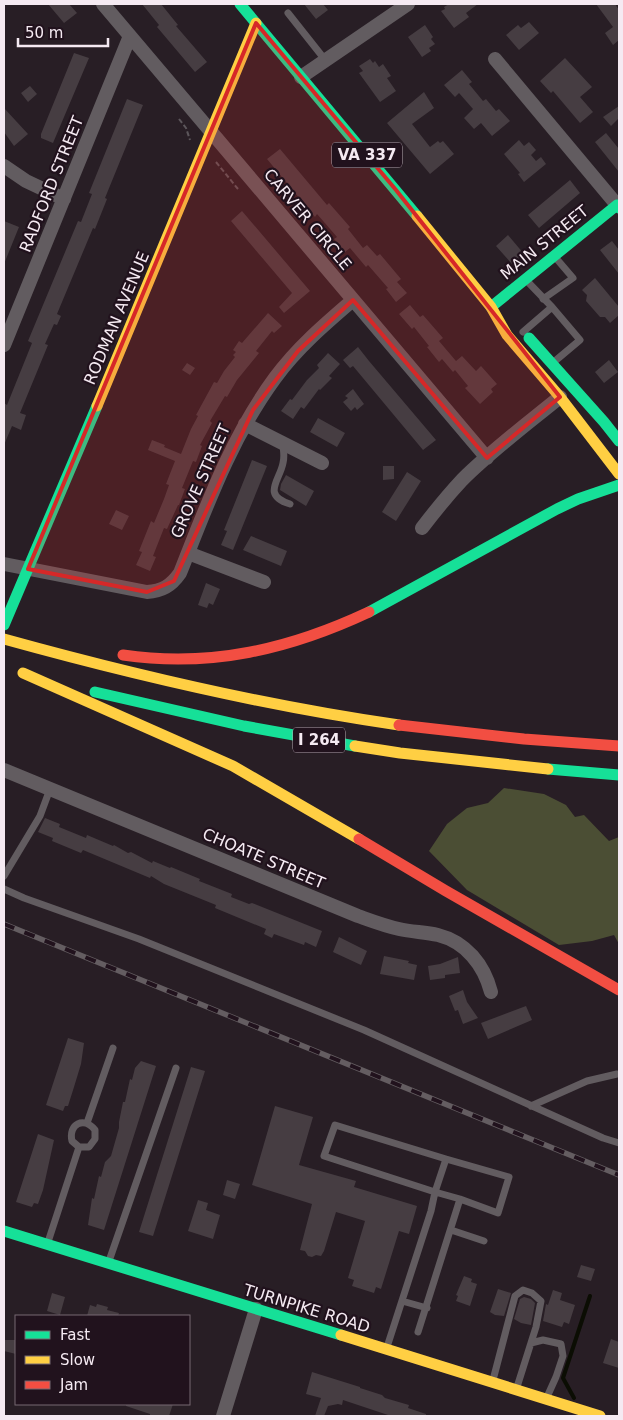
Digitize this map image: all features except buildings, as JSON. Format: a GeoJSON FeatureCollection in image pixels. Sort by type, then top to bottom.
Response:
{"type":"FeatureCollection","features":[{"type":"Feature","properties":{"kind":"main road","name":"VA 337"},"geometry":{"type":"LineString","coordinates":[[244,5],[256,23],[491,307],[507,335],[560,397],[619,474]]}},
{"type":"Feature","properties":{"kind":"main road","name":"RODMAN AVENUE"},"geometry":{"type":"LineString","coordinates":[[4,625],[256,23]]}},
{"type":"Feature","properties":{"kind":"main road","name":"MAIN STREET"},"geometry":{"type":"LineString","coordinates":[[491,307],[618,205]]}},
{"type":"Feature","properties":{"kind":"main road","name":"VA 337"},"geometry":{"type":"LineString","coordinates":[[491,307],[516,324],[619,441]]}},
{"type":"Feature","properties":{"kind":"main road"},"geometry":{"type":"LineString","coordinates":[[116,654],[152,659],[217,658],[289,644],[362,616],[549,513],[619,485]]}},
{"type":"Feature","properties":{"kind":"main road","name":"I 264"},"geometry":{"type":"LineString","coordinates":[[4,639],[196,688],[299,708],[479,735],[546,742],[619,746]]}},
{"type":"Feature","properties":{"kind":"main road"},"geometry":{"type":"LineString","coordinates":[[33,647],[98,653]]}},
{"type":"Feature","properties":{"kind":"main road","name":"I 264"},"geometry":{"type":"LineString","coordinates":[[10,670],[117,698],[244,726],[339,744],[520,767],[619,775]]}},
{"type":"Feature","properties":{"kind":"main road"},"geometry":{"type":"LineString","coordinates":[[24,673],[233,766],[619,990]]}},
{"type":"Feature","properties":{"kind":"main road","name":"TURNPIKE ROAD"},"geometry":{"type":"LineString","coordinates":[[4,1231],[600,1416]]}},
{"type":"Feature","properties":{"kind":"street","name":"CARVER CIRCLE"},"geometry":{"type":"LineString","coordinates":[[103,4],[487,458]]}},
{"type":"Feature","properties":{"kind":"street"},"geometry":{"type":"LineString","coordinates":[[301,77],[408,4]]}},
{"type":"Feature","properties":{"kind":"street","name":"RADFORD STREET"},"geometry":{"type":"LineString","coordinates":[[4,345],[130,36]]}},
{"type":"Feature","properties":{"kind":"street"},"geometry":{"type":"LineString","coordinates":[[495,59],[618,205]]}},
{"type":"Feature","properties":{"kind":"street"},"geometry":{"type":"LineString","coordinates":[[4,166],[26,181],[64,199]]}},
{"type":"Feature","properties":{"kind":"street","name":"GROVE STREET"},"geometry":{"type":"LineString","coordinates":[[4,564],[147,592],[166,588],[174,582],[180,574],[219,478],[245,424],[276,377],[298,351],[316,332],[353,300]]}},
{"type":"Feature","properties":{"kind":"street"},"geometry":{"type":"LineString","coordinates":[[422,528],[463,479],[560,397]]}},
{"type":"Feature","properties":{"kind":"street","name":"GROVE STREET"},"geometry":{"type":"LineString","coordinates":[[245,424],[322,463]]}},
{"type":"Feature","properties":{"kind":"street","name":"GROVE STREET"},"geometry":{"type":"LineString","coordinates":[[188,553],[264,582]]}},
{"type":"Feature","properties":{"kind":"street","name":"CHOATE STREET"},"geometry":{"type":"LineString","coordinates":[[4,770],[366,919],[399,929],[439,935],[452,940],[474,957],[482,968],[491,992]]}},
{"type":"Feature","properties":{"kind":"street"},"geometry":{"type":"LineString","coordinates":[[223,1416],[256,1309]]}},
{"type":"Feature","properties":{"kind":"lane"},"geometry":{"type":"LineString","coordinates":[[288,13],[326,60]]}},
{"type":"Feature","properties":{"kind":"lane"},"geometry":{"type":"LineString","coordinates":[[543,299],[573,278],[554,256]]}},
{"type":"Feature","properties":{"kind":"lane"},"geometry":{"type":"LineString","coordinates":[[526,280],[580,340],[551,363]]}},
{"type":"Feature","properties":{"kind":"lane"},"geometry":{"type":"LineString","coordinates":[[523,332],[552,307]]}},
{"type":"Feature","properties":{"kind":"lane"},"geometry":{"type":"LineString","coordinates":[[283,443],[283,463],[274,485],[277,498],[290,504]]}},
{"type":"Feature","properties":{"kind":"lane"},"geometry":{"type":"LineString","coordinates":[[4,876],[40,816],[50,789]]}},
{"type":"Feature","properties":{"kind":"lane"},"geometry":{"type":"LineString","coordinates":[[4,889],[139,940],[364,1030],[531,1106],[619,1143]]}},
{"type":"Feature","properties":{"kind":"lane"},"geometry":{"type":"LineString","coordinates":[[87,1123],[112,1048]]}},
{"type":"Feature","properties":{"kind":"lane"},"geometry":{"type":"LineString","coordinates":[[108,1264],[176,1068]]}},
{"type":"Feature","properties":{"kind":"lane"},"geometry":{"type":"LineString","coordinates":[[531,1106],[587,1081],[617,1074]]}},
{"type":"Feature","properties":{"kind":"lane"},"geometry":{"type":"LineString","coordinates":[[87,1123],[95,1130],[95,1140],[89,1147],[79,1147],[72,1141],[71,1131],[78,1124],[87,1123]]}},
{"type":"Feature","properties":{"kind":"lane"},"geometry":{"type":"LineString","coordinates":[[335,1125],[509,1177],[498,1213],[435,1192],[324,1156],[335,1125]]}},
{"type":"Feature","properties":{"kind":"lane"},"geometry":{"type":"LineString","coordinates":[[47,1244],[79,1147]]}},
{"type":"Feature","properties":{"kind":"lane"},"geometry":{"type":"LineString","coordinates":[[386,1350],[446,1159]]}},
{"type":"Feature","properties":{"kind":"lane"},"geometry":{"type":"LineString","coordinates":[[418,1332],[460,1199]]}},
{"type":"Feature","properties":{"kind":"lane"},"geometry":{"type":"LineString","coordinates":[[451,1230],[484,1241]]}},
{"type":"Feature","properties":{"kind":"lane"},"geometry":{"type":"LineString","coordinates":[[493,1383],[515,1296],[523,1290],[532,1292],[541,1301],[531,1343],[516,1390]]}},
{"type":"Feature","properties":{"kind":"lane"},"geometry":{"type":"LineString","coordinates":[[402,1301],[427,1308]]}},
{"type":"Feature","properties":{"kind":"lane"},"geometry":{"type":"LineString","coordinates":[[531,1343],[543,1340],[561,1344],[563,1356],[546,1400]]}},
{"type":"Feature","properties":{"kind":"path"},"geometry":{"type":"LineString","coordinates":[[179,119],[186,128],[190,142]]}},
{"type":"Feature","properties":{"kind":"path"},"geometry":{"type":"LineString","coordinates":[[214,160],[238,189]]}},
{"type":"Feature","properties":{"kind":"highlighted area"},"geometry":{"type":"Polygon","coordinates":[[[256,23],[396,190],[560,397],[487,458],[353,300],[298,351],[253,410],[174,581],[147,592],[28,569],[256,23]]]}},
{"type":"Feature","properties":{"kind":"green space"},"geometry":{"type":"Polygon","coordinates":[[[504,788],[544,794],[566,805],[575,817],[584,815],[609,841],[619,837],[619,944],[614,935],[592,941],[559,945],[467,890],[429,851],[447,824],[467,808],[488,803],[504,788]]]}},
{"type":"Feature","properties":{"kind":"waterway"},"geometry":{"type":"LineString","coordinates":[[574,1398],[563,1378],[590,1296]]}},
{"type":"Feature","properties":{"kind":"railway"},"geometry":{"type":"LineString","coordinates":[[4,924],[619,1175]]}},
{"type":"Feature","properties":{"kind":"traffic: fast"},"geometry":{"type":"LineString","coordinates":[[240,4],[417,216]]}},
{"type":"Feature","properties":{"kind":"traffic: fast"},"geometry":{"type":"LineString","coordinates":[[491,307],[617,205],[619,208]]}},
{"type":"Feature","properties":{"kind":"traffic: fast"},"geometry":{"type":"LineString","coordinates":[[529,338],[619,441]]}},
{"type":"Feature","properties":{"kind":"traffic: fast"},"geometry":{"type":"LineString","coordinates":[[4,625],[97,406]]}},
{"type":"Feature","properties":{"kind":"traffic: fast"},"geometry":{"type":"LineString","coordinates":[[369,612],[557,509],[578,499],[619,485]]}},
{"type":"Feature","properties":{"kind":"traffic: fast"},"geometry":{"type":"LineString","coordinates":[[95,692],[244,726],[355,746]]}},
{"type":"Feature","properties":{"kind":"traffic: fast"},"geometry":{"type":"LineString","coordinates":[[548,769],[619,775]]}},
{"type":"Feature","properties":{"kind":"traffic: fast"},"geometry":{"type":"LineString","coordinates":[[4,1231],[341,1335]]}},
{"type":"Feature","properties":{"kind":"traffic: slow"},"geometry":{"type":"LineString","coordinates":[[97,406],[256,23]]}},
{"type":"Feature","properties":{"kind":"traffic: slow"},"geometry":{"type":"LineString","coordinates":[[417,216],[491,307],[507,335],[560,397],[619,474]]}},
{"type":"Feature","properties":{"kind":"traffic: slow"},"geometry":{"type":"LineString","coordinates":[[4,639],[102,665],[250,699],[399,725]]}},
{"type":"Feature","properties":{"kind":"traffic: slow"},"geometry":{"type":"LineString","coordinates":[[23,673],[233,766],[359,839]]}},
{"type":"Feature","properties":{"kind":"traffic: slow"},"geometry":{"type":"LineString","coordinates":[[355,746],[400,753],[548,769]]}},
{"type":"Feature","properties":{"kind":"traffic: slow"},"geometry":{"type":"LineString","coordinates":[[341,1335],[600,1416]]}},
{"type":"Feature","properties":{"kind":"traffic: jam"},"geometry":{"type":"LineString","coordinates":[[123,655],[187,659],[219,657],[249,652],[310,636],[369,612]]}},
{"type":"Feature","properties":{"kind":"traffic: jam"},"geometry":{"type":"LineString","coordinates":[[399,725],[524,739],[619,746]]}},
{"type":"Feature","properties":{"kind":"traffic: jam"},"geometry":{"type":"LineString","coordinates":[[359,839],[619,990]]}}]}
